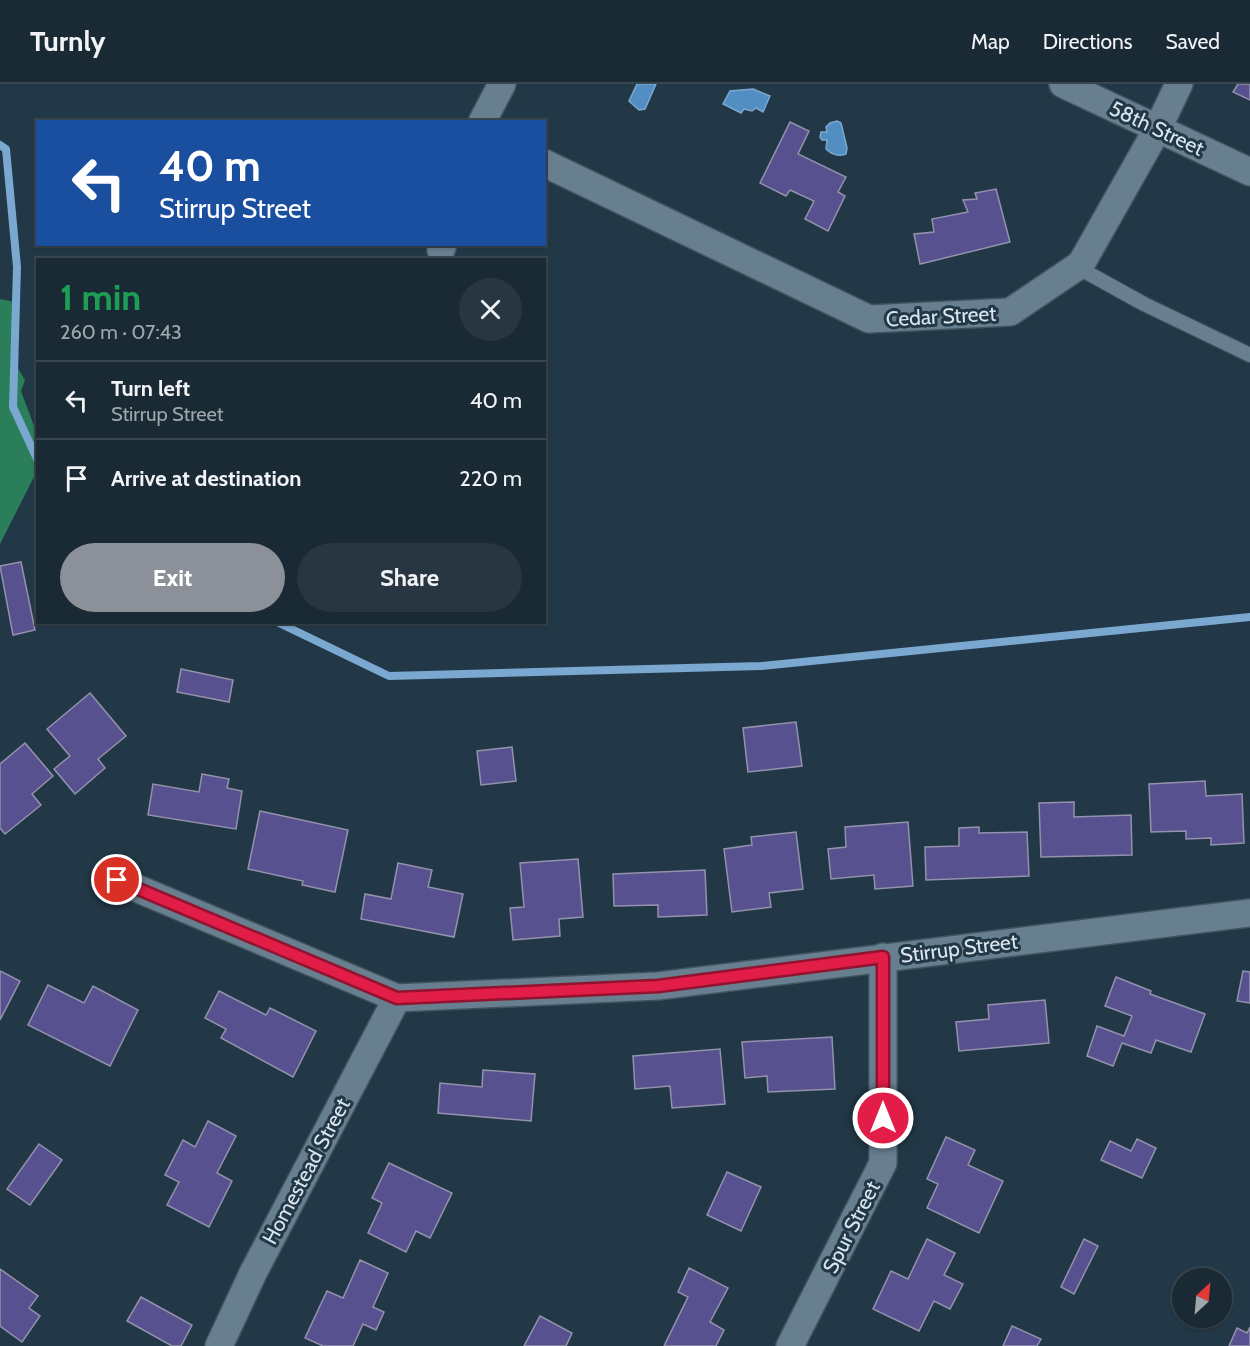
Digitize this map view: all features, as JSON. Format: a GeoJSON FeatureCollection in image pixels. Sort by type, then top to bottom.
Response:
{"type":"FeatureCollection","features":[{"type":"Feature","properties":{"kind":"street"},"geometry":{"type":"LineString","coordinates":[[483,120],[502,84]]}},
{"type":"Feature","properties":{"kind":"street","name":"58th Street"},"geometry":{"type":"LineString","coordinates":[[1063,84],[1250,172]]}},
{"type":"Feature","properties":{"kind":"street","name":"Cedar Street"},"geometry":{"type":"LineString","coordinates":[[546,165],[868,319],[1010,312],[1081,264],[1158,128],[1179,84]]}},
{"type":"Feature","properties":{"kind":"street","name":"Stirrup Street"},"geometry":{"type":"LineString","coordinates":[[117,880],[397,998],[658,986],[1250,913]]}},
{"type":"Feature","properties":{"kind":"street","name":"Spur Street"},"geometry":{"type":"LineString","coordinates":[[790,1346],[883,1163],[883,957]]}},
{"type":"Feature","properties":{"kind":"street","name":"Homestead Street"},"geometry":{"type":"LineString","coordinates":[[219,1346],[253,1273],[397,998]]}},
{"type":"Feature","properties":{"kind":"lane"},"geometry":{"type":"LineString","coordinates":[[1077,267],[1144,304],[1250,355]]}},
{"type":"Feature","properties":{"kind":"green space"},"geometry":{"type":"Polygon","coordinates":[[[0,299],[20,303],[11,357],[25,380],[21,391],[36,431],[36,473],[0,544],[0,299]]]}},
{"type":"Feature","properties":{"kind":"water"},"geometry":{"type":"Polygon","coordinates":[[[637,84],[656,84],[645,109],[639,110],[629,101],[637,84]]]}},
{"type":"Feature","properties":{"kind":"water"},"geometry":{"type":"Polygon","coordinates":[[[753,89],[770,96],[763,112],[756,108],[752,111],[744,109],[741,113],[723,104],[730,91],[753,89]]]}},
{"type":"Feature","properties":{"kind":"water"},"geometry":{"type":"Polygon","coordinates":[[[837,121],[841,123],[847,148],[846,154],[835,155],[828,151],[826,149],[827,140],[822,140],[820,137],[821,132],[827,132],[826,127],[830,123],[837,121]]]}},
{"type":"Feature","properties":{"kind":"building"},"geometry":{"type":"Polygon","coordinates":[[[1238,84],[1250,84],[1250,100],[1233,92],[1238,84]]]}},
{"type":"Feature","properties":{"kind":"building"},"geometry":{"type":"Polygon","coordinates":[[[790,122],[809,131],[798,154],[846,177],[838,192],[845,196],[828,231],[805,219],[814,201],[790,190],[786,196],[760,183],[790,122]]]}},
{"type":"Feature","properties":{"kind":"building"},"geometry":{"type":"Polygon","coordinates":[[[996,189],[1010,242],[920,264],[914,234],[934,232],[932,219],[968,212],[963,200],[977,199],[975,193],[996,189]]]}},
{"type":"Feature","properties":{"kind":"building"},"geometry":{"type":"Polygon","coordinates":[[[21,562],[35,630],[13,635],[0,566],[21,562]]]}},
{"type":"Feature","properties":{"kind":"building"},"geometry":{"type":"Polygon","coordinates":[[[181,669],[233,680],[229,702],[177,692],[181,669]]]}},
{"type":"Feature","properties":{"kind":"building"},"geometry":{"type":"Polygon","coordinates":[[[90,693],[126,736],[98,759],[105,768],[75,794],[54,769],[70,756],[47,729],[90,693]]]}},
{"type":"Feature","properties":{"kind":"building"},"geometry":{"type":"Polygon","coordinates":[[[796,722],[802,766],[748,772],[743,728],[796,722]]]}},
{"type":"Feature","properties":{"kind":"building"},"geometry":{"type":"Polygon","coordinates":[[[25,743],[53,776],[32,794],[41,805],[5,834],[0,828],[0,764],[25,743]]]}},
{"type":"Feature","properties":{"kind":"building"},"geometry":{"type":"Polygon","coordinates":[[[512,747],[516,781],[481,785],[477,751],[512,747]]]}},
{"type":"Feature","properties":{"kind":"building"},"geometry":{"type":"Polygon","coordinates":[[[202,774],[229,779],[227,788],[242,791],[236,829],[148,815],[153,784],[199,792],[202,774]]]}},
{"type":"Feature","properties":{"kind":"building"},"geometry":{"type":"Polygon","coordinates":[[[1205,781],[1206,796],[1242,794],[1244,843],[1211,845],[1211,838],[1186,839],[1186,831],[1151,832],[1149,784],[1205,781]]]}},
{"type":"Feature","properties":{"kind":"building"},"geometry":{"type":"Polygon","coordinates":[[[1074,802],[1074,817],[1131,815],[1132,855],[1041,857],[1039,803],[1074,802]]]}},
{"type":"Feature","properties":{"kind":"building"},"geometry":{"type":"Polygon","coordinates":[[[260,811],[348,830],[335,892],[302,885],[303,881],[248,869],[260,811]]]}},
{"type":"Feature","properties":{"kind":"building"},"geometry":{"type":"Polygon","coordinates":[[[908,822],[913,886],[875,889],[874,875],[831,879],[828,849],[846,847],[845,827],[908,822]]]}},
{"type":"Feature","properties":{"kind":"building"},"geometry":{"type":"Polygon","coordinates":[[[979,827],[979,833],[1027,832],[1029,876],[926,880],[925,847],[959,846],[959,828],[979,827]]]}},
{"type":"Feature","properties":{"kind":"building"},"geometry":{"type":"Polygon","coordinates":[[[796,832],[803,889],[769,893],[771,907],[732,912],[724,849],[752,845],[751,837],[796,832]]]}},
{"type":"Feature","properties":{"kind":"building"},"geometry":{"type":"Polygon","coordinates":[[[578,859],[583,917],[559,919],[560,936],[513,940],[510,908],[524,907],[520,863],[578,859]]]}},
{"type":"Feature","properties":{"kind":"building"},"geometry":{"type":"Polygon","coordinates":[[[398,863],[432,870],[428,887],[463,894],[454,937],[361,919],[365,894],[391,899],[398,863]]]}},
{"type":"Feature","properties":{"kind":"building"},"geometry":{"type":"Polygon","coordinates":[[[705,870],[707,915],[658,917],[658,905],[614,906],[613,874],[705,870]]]}},
{"type":"Feature","properties":{"kind":"building"},"geometry":{"type":"Polygon","coordinates":[[[0,971],[20,981],[0,1020],[0,971]]]}},
{"type":"Feature","properties":{"kind":"building"},"geometry":{"type":"Polygon","coordinates":[[[1243,971],[1250,972],[1250,1003],[1237,1001],[1243,971]]]}},
{"type":"Feature","properties":{"kind":"building"},"geometry":{"type":"Polygon","coordinates":[[[1116,977],[1151,991],[1150,994],[1205,1014],[1191,1052],[1156,1040],[1151,1053],[1122,1043],[1113,1066],[1087,1056],[1097,1026],[1124,1036],[1132,1016],[1105,1006],[1116,977]]]}},
{"type":"Feature","properties":{"kind":"building"},"geometry":{"type":"Polygon","coordinates":[[[48,985],[84,1003],[93,986],[138,1010],[110,1066],[28,1025],[48,985]]]}},
{"type":"Feature","properties":{"kind":"building"},"geometry":{"type":"Polygon","coordinates":[[[219,991],[266,1015],[270,1008],[316,1031],[293,1077],[221,1038],[226,1029],[205,1018],[219,991]]]}},
{"type":"Feature","properties":{"kind":"building"},"geometry":{"type":"Polygon","coordinates":[[[1045,1000],[1049,1043],[959,1051],[956,1022],[989,1019],[988,1005],[1045,1000]]]}},
{"type":"Feature","properties":{"kind":"building"},"geometry":{"type":"Polygon","coordinates":[[[832,1037],[835,1089],[768,1092],[767,1076],[745,1078],[742,1042],[832,1037]]]}},
{"type":"Feature","properties":{"kind":"building"},"geometry":{"type":"Polygon","coordinates":[[[720,1049],[725,1104],[672,1108],[670,1086],[635,1089],[633,1056],[720,1049]]]}},
{"type":"Feature","properties":{"kind":"building"},"geometry":{"type":"Polygon","coordinates":[[[483,1070],[535,1074],[531,1121],[438,1113],[440,1083],[482,1087],[483,1070]]]}},
{"type":"Feature","properties":{"kind":"building"},"geometry":{"type":"Polygon","coordinates":[[[208,1121],[236,1136],[217,1173],[232,1181],[209,1227],[167,1205],[179,1182],[165,1175],[183,1140],[195,1147],[208,1121]]]}},
{"type":"Feature","properties":{"kind":"building"},"geometry":{"type":"Polygon","coordinates":[[[946,1137],[975,1150],[968,1165],[1003,1181],[979,1233],[927,1208],[938,1184],[927,1179],[946,1137]]]}},
{"type":"Feature","properties":{"kind":"building"},"geometry":{"type":"Polygon","coordinates":[[[1137,1139],[1156,1148],[1142,1178],[1101,1160],[1110,1141],[1131,1151],[1137,1139]]]}},
{"type":"Feature","properties":{"kind":"building"},"geometry":{"type":"Polygon","coordinates":[[[39,1144],[62,1160],[30,1205],[7,1189],[39,1144]]]}},
{"type":"Feature","properties":{"kind":"building"},"geometry":{"type":"Polygon","coordinates":[[[389,1163],[452,1193],[430,1238],[416,1231],[406,1252],[368,1233],[382,1203],[372,1198],[389,1163]]]}},
{"type":"Feature","properties":{"kind":"building"},"geometry":{"type":"Polygon","coordinates":[[[727,1172],[761,1187],[741,1231],[707,1215],[727,1172]]]}},
{"type":"Feature","properties":{"kind":"building"},"geometry":{"type":"Polygon","coordinates":[[[927,1239],[955,1253],[944,1275],[963,1284],[950,1309],[934,1301],[919,1331],[873,1309],[891,1271],[908,1279],[927,1239]]]}},
{"type":"Feature","properties":{"kind":"building"},"geometry":{"type":"Polygon","coordinates":[[[1084,1239],[1098,1246],[1074,1294],[1061,1287],[1084,1239]]]}},
{"type":"Feature","properties":{"kind":"building"},"geometry":{"type":"Polygon","coordinates":[[[360,1260],[388,1273],[373,1307],[384,1312],[376,1330],[363,1324],[353,1346],[323,1346],[305,1338],[327,1291],[343,1298],[360,1260]]]}},
{"type":"Feature","properties":{"kind":"building"},"geometry":{"type":"Polygon","coordinates":[[[689,1268],[728,1288],[710,1322],[724,1330],[716,1346],[664,1346],[688,1297],[678,1292],[689,1268]]]}},
{"type":"Feature","properties":{"kind":"building"},"geometry":{"type":"Polygon","coordinates":[[[0,1269],[38,1296],[29,1308],[40,1316],[22,1342],[0,1326],[0,1269]]]}},
{"type":"Feature","properties":{"kind":"building"},"geometry":{"type":"Polygon","coordinates":[[[141,1297],[192,1325],[181,1346],[172,1346],[127,1321],[141,1297]]]}},
{"type":"Feature","properties":{"kind":"building"},"geometry":{"type":"Polygon","coordinates":[[[540,1316],[572,1333],[566,1346],[524,1346],[540,1316]]]}},
{"type":"Feature","properties":{"kind":"building"},"geometry":{"type":"Polygon","coordinates":[[[1012,1326],[1041,1339],[1037,1346],[1003,1346],[1012,1326]]]}},
{"type":"Feature","properties":{"kind":"building"},"geometry":{"type":"Polygon","coordinates":[[[1250,1327],[1250,1346],[1229,1346],[1237,1328],[1247,1333],[1250,1327]]]}},
{"type":"Feature","properties":{"kind":"waterway"},"geometry":{"type":"LineString","coordinates":[[0,145],[6,149],[17,267],[13,407],[36,457]]}},
{"type":"Feature","properties":{"kind":"waterway"},"geometry":{"type":"LineString","coordinates":[[281,624],[389,676],[761,666],[1250,617]]}},
{"type":"Feature","properties":{"kind":"route"},"geometry":{"type":"LineString","coordinates":[[117,880],[397,998],[658,986],[883,957],[883,1118]]}}]}
